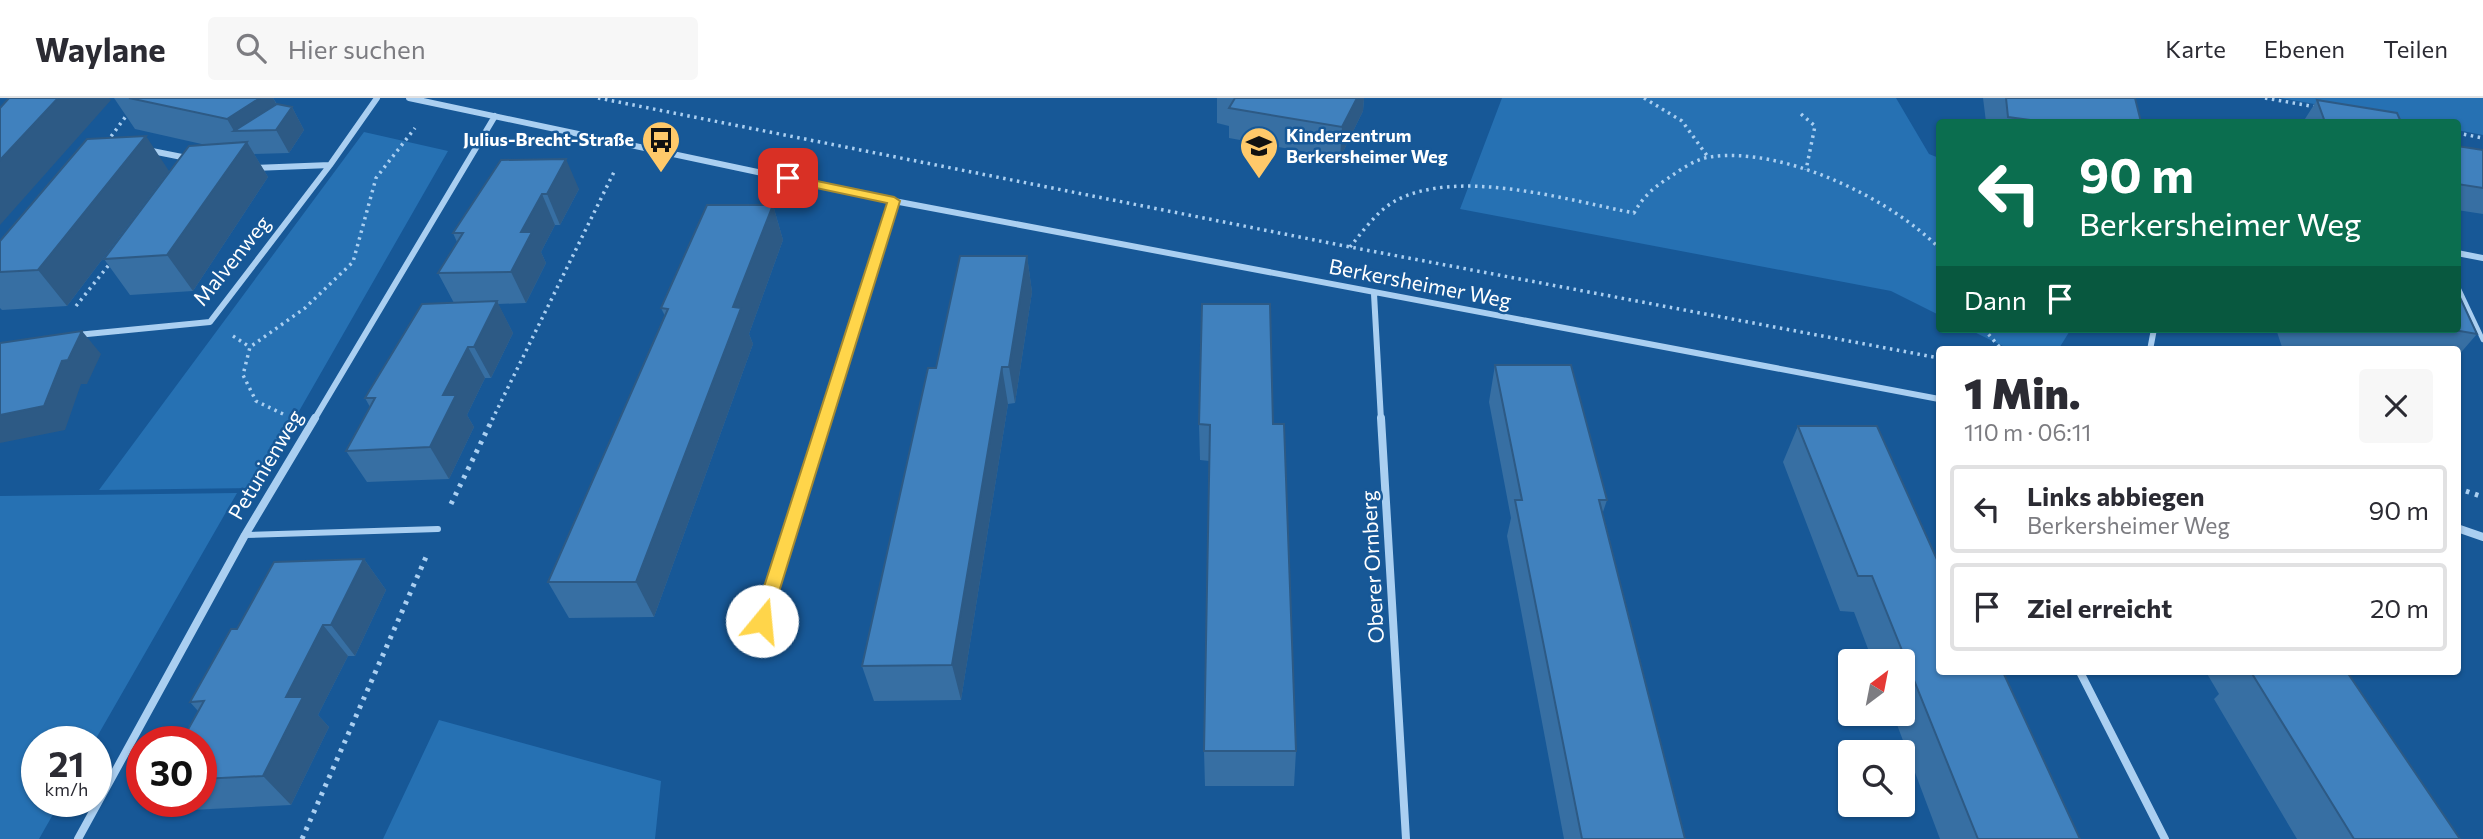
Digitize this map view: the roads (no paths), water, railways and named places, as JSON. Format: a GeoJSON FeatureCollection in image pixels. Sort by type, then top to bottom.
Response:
{"type":"FeatureCollection","features":[{"type":"Feature","properties":{"kind":"street","name":"Malvenweg"},"geometry":{"type":"LineString","coordinates":[[50,337],[210,322],[330,165],[377,98]]}},
{"type":"Feature","properties":{"kind":"street","name":"Berkersheimer Weg"},"geometry":{"type":"LineString","coordinates":[[409,98],[438,100],[495,116],[894,201],[1936,398]]}},
{"type":"Feature","properties":{"kind":"street","name":"Petunienweg"},"geometry":{"type":"LineString","coordinates":[[78,839],[245,535],[495,116]]}},
{"type":"Feature","properties":{"kind":"street"},"geometry":{"type":"LineString","coordinates":[[107,142],[200,160]]}},
{"type":"Feature","properties":{"kind":"street"},"geometry":{"type":"LineString","coordinates":[[250,168],[330,165]]}},
{"type":"Feature","properties":{"kind":"street"},"geometry":{"type":"LineString","coordinates":[[753,647],[894,201]]}},
{"type":"Feature","properties":{"kind":"street"},"geometry":{"type":"LineString","coordinates":[[2461,254],[2483,258]]}},
{"type":"Feature","properties":{"kind":"street","name":"Oberer Ornberg"},"geometry":{"type":"LineString","coordinates":[[1374,294],[1406,839]]}},
{"type":"Feature","properties":{"kind":"street"},"geometry":{"type":"LineString","coordinates":[[2461,529],[2483,537]]}},
{"type":"Feature","properties":{"kind":"street"},"geometry":{"type":"LineString","coordinates":[[2082,675],[2165,839]]}},
{"type":"Feature","properties":{"kind":"lane"},"geometry":{"type":"LineString","coordinates":[[2461,293],[2483,340]]}},
{"type":"Feature","properties":{"kind":"lane"},"geometry":{"type":"LineString","coordinates":[[245,535],[438,529]]}},
{"type":"Feature","properties":{"kind":"place","name":"Julius-Brecht-Straße"},"geometry":{"type":"Point","coordinates":[661,174]}},
{"type":"Feature","properties":{"kind":"place","name":"Kinderzentrum Berkersheimer Weg"},"geometry":{"type":"Point","coordinates":[1259,180]}}]}
